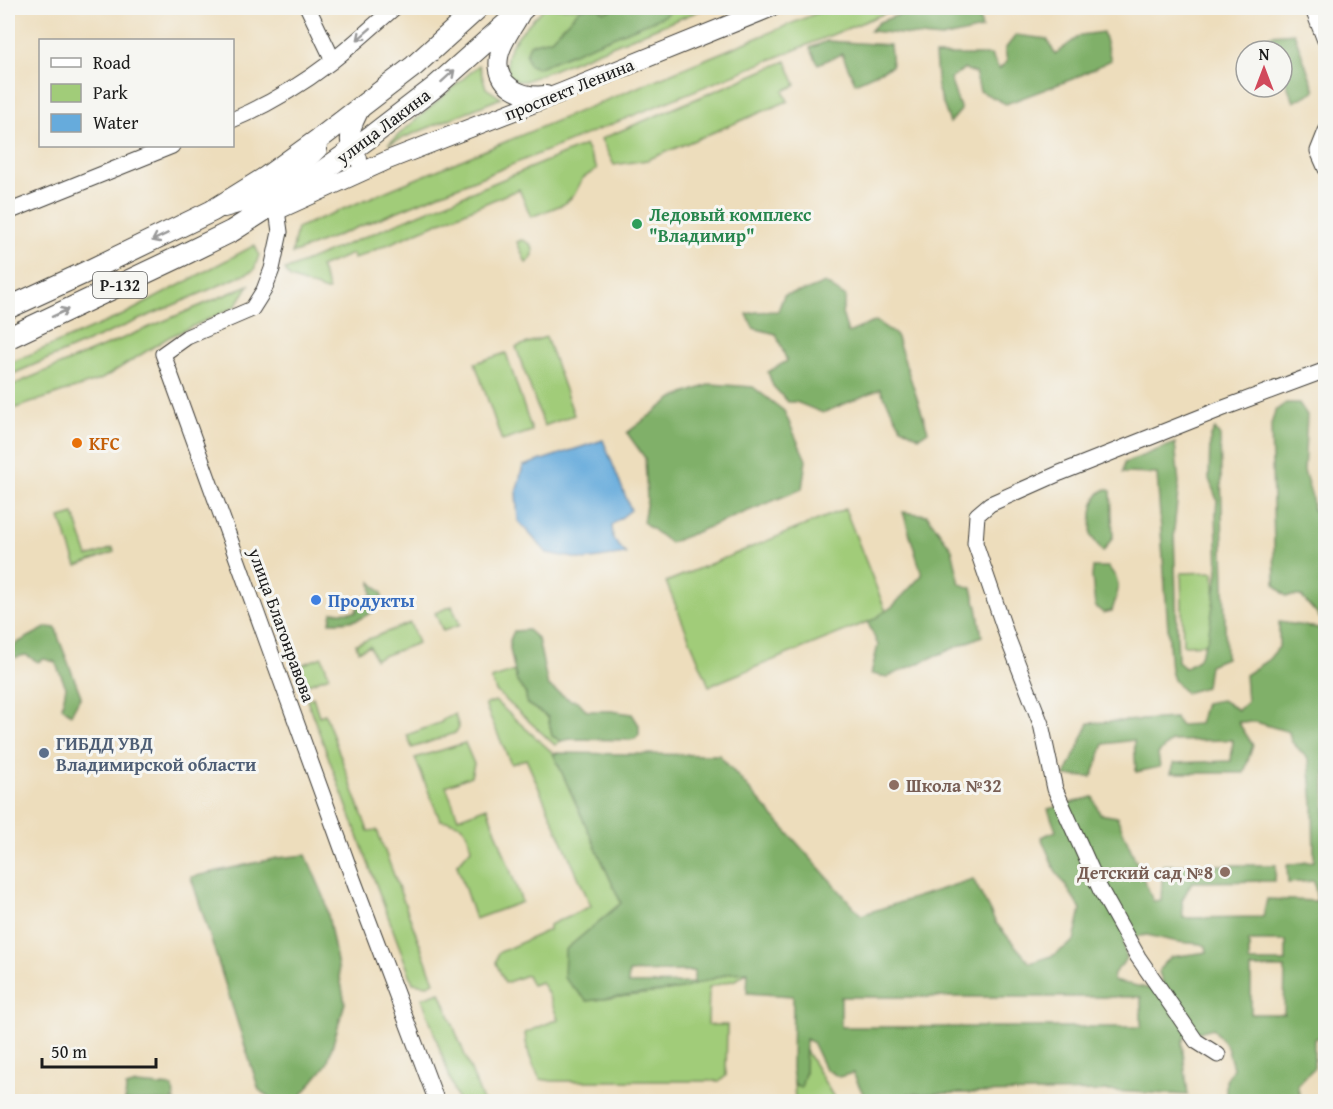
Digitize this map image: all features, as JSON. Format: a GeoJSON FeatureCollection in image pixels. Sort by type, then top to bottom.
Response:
{"type":"FeatureCollection","features":[{"type":"Feature","properties":{"kind":"highway","name":"улица Лакина"},"geometry":{"type":"LineString","coordinates":[[212,211],[265,178],[362,106],[414,66],[478,8]]}},
{"type":"Feature","properties":{"kind":"highway","name":"улица Лакина"},"geometry":{"type":"LineString","coordinates":[[8,338],[232,231],[303,185],[435,87],[524,8]]}},
{"type":"Feature","properties":{"kind":"highway","name":"Р-132"},"geometry":{"type":"LineString","coordinates":[[8,308],[212,211]]}},
{"type":"Feature","properties":{"kind":"main road"},"geometry":{"type":"LineString","coordinates":[[524,8],[498,59],[502,78],[507,85],[524,95],[537,96],[563,92]]}},
{"type":"Feature","properties":{"kind":"main road","name":"проспект Ленина"},"geometry":{"type":"LineString","coordinates":[[212,211],[276,202],[368,169],[770,8]]}},
{"type":"Feature","properties":{"kind":"main road"},"geometry":{"type":"LineString","coordinates":[[1314,8],[1326,39]]}},
{"type":"Feature","properties":{"kind":"main road"},"geometry":{"type":"LineString","coordinates":[[362,106],[350,132],[355,157],[362,162],[371,163],[388,160]]}},
{"type":"Feature","properties":{"kind":"main road"},"geometry":{"type":"LineString","coordinates":[[276,202],[289,177],[362,106]]}},
{"type":"Feature","properties":{"kind":"main road","name":"проспект Ленина"},"geometry":{"type":"LineString","coordinates":[[303,185],[368,169]]}},
{"type":"Feature","properties":{"kind":"street"},"geometry":{"type":"LineString","coordinates":[[308,8],[333,60]]}},
{"type":"Feature","properties":{"kind":"street"},"geometry":{"type":"LineString","coordinates":[[234,119],[252,112],[296,86],[333,60],[394,8]]}},
{"type":"Feature","properties":{"kind":"street"},"geometry":{"type":"LineString","coordinates":[[1326,131],[1318,151],[1326,169]]}},
{"type":"Feature","properties":{"kind":"street"},"geometry":{"type":"LineString","coordinates":[[8,212],[170,147]]}},
{"type":"Feature","properties":{"kind":"street","name":"улица Благонравова"},"geometry":{"type":"LineString","coordinates":[[276,202],[280,232],[272,269],[264,290],[252,309],[187,337],[163,354],[353,879],[437,1101]]}},
{"type":"Feature","properties":{"kind":"street"},"geometry":{"type":"LineString","coordinates":[[1218,1055],[1196,1041],[1138,957],[1100,889],[1055,789],[1041,724],[1008,639],[975,543],[977,515],[990,504],[1060,473],[1326,370]]}},
{"type":"Feature","properties":{"kind":"green space"},"geometry":{"type":"Polygon","coordinates":[[[544,8],[706,8],[525,81],[517,81],[509,76],[507,57],[509,51],[522,31],[544,8]]]}},
{"type":"Feature","properties":{"kind":"green space"},"geometry":{"type":"Polygon","coordinates":[[[581,8],[599,8],[604,12],[617,8],[674,8],[664,16],[537,68],[529,65],[526,55],[530,44],[551,39],[581,8]]]}},
{"type":"Feature","properties":{"kind":"green space"},"geometry":{"type":"Polygon","coordinates":[[[829,8],[898,8],[292,254],[297,228],[829,8]]]}},
{"type":"Feature","properties":{"kind":"green space"},"geometry":{"type":"Polygon","coordinates":[[[917,8],[978,8],[982,29],[941,38],[870,31],[879,22],[917,8]]]}},
{"type":"Feature","properties":{"kind":"green space"},"geometry":{"type":"Polygon","coordinates":[[[1103,32],[1111,60],[1075,78],[1006,104],[980,91],[975,73],[964,69],[950,79],[961,110],[950,123],[938,90],[935,55],[991,55],[999,69],[1007,62],[1005,49],[1016,35],[1047,39],[1055,54],[1081,35],[1103,32]]]}},
{"type":"Feature","properties":{"kind":"green space"},"geometry":{"type":"Polygon","coordinates":[[[1294,33],[1315,91],[1294,102],[1294,39],[1268,39],[1271,35],[1294,33]]]}},
{"type":"Feature","properties":{"kind":"green space"},"geometry":{"type":"Polygon","coordinates":[[[827,41],[890,45],[892,66],[855,83],[842,54],[818,64],[810,48],[827,41]]]}},
{"type":"Feature","properties":{"kind":"green space"},"geometry":{"type":"Polygon","coordinates":[[[786,61],[796,85],[783,91],[788,101],[647,160],[614,165],[601,139],[786,61]]]}},
{"type":"Feature","properties":{"kind":"green space"},"geometry":{"type":"Polygon","coordinates":[[[479,65],[486,88],[501,98],[388,144],[479,65]]]}},
{"type":"Feature","properties":{"kind":"green space"},"geometry":{"type":"Polygon","coordinates":[[[585,145],[597,169],[583,178],[574,195],[564,204],[531,217],[519,189],[354,259],[352,254],[320,267],[329,290],[326,291],[290,278],[285,270],[585,145]]]}},
{"type":"Feature","properties":{"kind":"green space"},"geometry":{"type":"Polygon","coordinates":[[[521,240],[529,243],[533,250],[532,257],[526,263],[517,242],[521,240]]]}},
{"type":"Feature","properties":{"kind":"green space"},"geometry":{"type":"Polygon","coordinates":[[[255,245],[259,255],[254,270],[8,376],[8,369],[12,362],[123,315],[255,245]]]}},
{"type":"Feature","properties":{"kind":"green space"},"geometry":{"type":"Polygon","coordinates":[[[825,283],[846,297],[842,313],[848,333],[876,321],[896,335],[928,431],[919,437],[901,427],[880,389],[823,413],[796,402],[788,402],[773,386],[768,372],[787,361],[776,334],[753,328],[747,314],[778,311],[784,295],[808,290],[825,283]]]}},
{"type":"Feature","properties":{"kind":"green space"},"geometry":{"type":"Polygon","coordinates":[[[249,285],[235,307],[169,337],[102,379],[16,408],[8,406],[8,387],[249,285]]]}},
{"type":"Feature","properties":{"kind":"green space"},"geometry":{"type":"Polygon","coordinates":[[[546,337],[574,415],[544,426],[516,347],[546,337]]]}},
{"type":"Feature","properties":{"kind":"green space"},"geometry":{"type":"Polygon","coordinates":[[[506,353],[532,431],[502,441],[475,363],[506,353]]]}},
{"type":"Feature","properties":{"kind":"green space"},"geometry":{"type":"Polygon","coordinates":[[[711,384],[753,387],[784,411],[806,460],[802,489],[670,543],[643,522],[647,500],[645,458],[627,433],[673,398],[711,384]]]}},
{"type":"Feature","properties":{"kind":"green space"},"geometry":{"type":"Polygon","coordinates":[[[1286,403],[1299,403],[1307,415],[1304,471],[1312,497],[1313,510],[1325,519],[1325,620],[1321,619],[1301,596],[1286,596],[1275,585],[1271,425],[1275,411],[1286,403]]]}},
{"type":"Feature","properties":{"kind":"green space"},"geometry":{"type":"Polygon","coordinates":[[[1215,429],[1220,436],[1226,658],[1209,665],[1206,687],[1185,693],[1174,680],[1171,671],[1157,474],[1123,473],[1124,463],[1175,443],[1179,483],[1174,530],[1178,662],[1185,668],[1198,660],[1208,638],[1218,571],[1217,500],[1209,479],[1210,438],[1215,429]]]}},
{"type":"Feature","properties":{"kind":"green space"},"geometry":{"type":"Polygon","coordinates":[[[1106,489],[1111,491],[1113,537],[1103,552],[1091,536],[1094,503],[1101,492],[1106,489]]]}},
{"type":"Feature","properties":{"kind":"green space"},"geometry":{"type":"Polygon","coordinates":[[[845,509],[887,614],[709,686],[666,582],[845,509]]]}},
{"type":"Feature","properties":{"kind":"green space"},"geometry":{"type":"Polygon","coordinates":[[[903,512],[927,515],[952,549],[960,584],[972,588],[982,636],[887,677],[871,674],[878,645],[868,623],[893,606],[922,575],[903,512]]]}},
{"type":"Feature","properties":{"kind":"green space"},"geometry":{"type":"Polygon","coordinates":[[[74,514],[88,557],[113,548],[114,552],[77,566],[60,518],[74,514]]]}},
{"type":"Feature","properties":{"kind":"green space"},"geometry":{"type":"Polygon","coordinates":[[[1093,567],[1108,567],[1116,578],[1118,592],[1112,611],[1103,613],[1095,606],[1093,567]]]}},
{"type":"Feature","properties":{"kind":"green space"},"geometry":{"type":"Polygon","coordinates":[[[1214,572],[1215,644],[1183,645],[1181,573],[1214,572]]]}},
{"type":"Feature","properties":{"kind":"green space"},"geometry":{"type":"Polygon","coordinates":[[[371,582],[382,593],[382,605],[358,619],[330,622],[332,612],[356,612],[359,602],[372,595],[371,582]]]}},
{"type":"Feature","properties":{"kind":"green space"},"geometry":{"type":"Polygon","coordinates":[[[452,606],[460,625],[443,631],[435,613],[452,606]]]}},
{"type":"Feature","properties":{"kind":"green space"},"geometry":{"type":"Polygon","coordinates":[[[1279,622],[1325,629],[1325,1036],[1314,1039],[1314,1068],[1297,1085],[1301,1101],[1226,1101],[1226,1081],[1233,1068],[1227,1047],[1213,1028],[1185,1036],[1182,1043],[1188,1095],[1110,1091],[907,1094],[905,1101],[866,1101],[853,1073],[839,1077],[825,1069],[812,1042],[806,1039],[805,1073],[801,1088],[794,1083],[792,1069],[793,996],[747,993],[748,972],[730,973],[682,989],[587,1001],[564,978],[565,950],[621,903],[553,753],[719,755],[861,915],[973,879],[996,923],[1030,963],[1054,955],[1074,941],[1081,909],[1055,870],[1041,837],[1056,831],[1048,809],[1093,797],[1100,814],[1117,817],[1153,901],[1161,900],[1163,865],[1276,865],[1275,881],[1192,882],[1182,900],[1183,918],[1263,917],[1267,899],[1317,901],[1314,881],[1288,883],[1287,865],[1314,861],[1313,804],[1309,760],[1291,741],[1289,732],[1256,722],[1238,722],[1253,745],[1244,773],[1171,773],[1174,763],[1231,761],[1233,740],[1171,741],[1158,754],[1160,767],[1136,772],[1134,740],[1104,744],[1092,777],[1065,776],[1089,723],[1175,718],[1180,725],[1199,724],[1205,703],[1222,700],[1238,710],[1247,702],[1245,675],[1268,660],[1279,647],[1279,622]],[[1147,935],[1127,938],[1123,941],[1126,960],[1114,973],[1113,981],[1166,992],[1159,972],[1164,963],[1171,957],[1207,952],[1206,946],[1201,944],[1178,942],[1147,935]],[[1249,941],[1249,962],[1286,962],[1286,941],[1249,941]],[[1251,968],[1251,1014],[1284,1014],[1285,968],[1251,968]],[[694,971],[629,972],[628,984],[694,983],[694,971]],[[841,997],[841,1027],[1141,1027],[1141,997],[841,997]]]}},
{"type":"Feature","properties":{"kind":"green space"},"geometry":{"type":"Polygon","coordinates":[[[410,623],[418,643],[375,659],[370,646],[358,651],[356,644],[410,623]]]}},
{"type":"Feature","properties":{"kind":"green space"},"geometry":{"type":"Polygon","coordinates":[[[47,627],[56,628],[81,696],[71,714],[62,707],[66,687],[55,662],[44,659],[38,662],[26,655],[8,659],[8,648],[47,627]]]}},
{"type":"Feature","properties":{"kind":"green space"},"geometry":{"type":"Polygon","coordinates":[[[528,630],[538,639],[548,686],[570,700],[578,701],[587,711],[632,714],[639,725],[639,735],[629,740],[571,739],[561,741],[552,736],[548,717],[527,704],[526,694],[517,682],[510,640],[514,631],[528,630]]]}},
{"type":"Feature","properties":{"kind":"green space"},"geometry":{"type":"Polygon","coordinates":[[[322,657],[329,676],[303,686],[296,667],[322,657]]]}},
{"type":"Feature","properties":{"kind":"green space"},"geometry":{"type":"Polygon","coordinates":[[[515,671],[517,682],[526,694],[527,704],[548,717],[552,736],[561,741],[555,745],[496,691],[491,679],[515,671]]]}},
{"type":"Feature","properties":{"kind":"green space"},"geometry":{"type":"Polygon","coordinates":[[[313,697],[319,716],[325,714],[368,831],[377,830],[434,982],[428,985],[413,983],[307,700],[313,697]]]}},
{"type":"Feature","properties":{"kind":"green space"},"geometry":{"type":"Polygon","coordinates":[[[495,701],[553,753],[621,903],[565,950],[587,1001],[682,989],[730,973],[748,972],[735,980],[709,987],[708,1025],[727,1025],[726,1076],[720,1081],[552,1081],[540,1079],[530,1057],[525,1033],[558,1019],[541,982],[532,985],[527,975],[505,983],[496,963],[498,953],[549,930],[549,925],[591,906],[526,759],[511,764],[485,705],[495,701]]]}},
{"type":"Feature","properties":{"kind":"green space"},"geometry":{"type":"Polygon","coordinates":[[[455,714],[459,728],[455,733],[412,748],[407,735],[442,722],[455,714]]]}},
{"type":"Feature","properties":{"kind":"green space"},"geometry":{"type":"Polygon","coordinates":[[[465,743],[474,764],[471,776],[446,786],[458,818],[487,807],[522,902],[475,919],[457,865],[471,849],[468,835],[459,824],[440,820],[415,758],[465,743]]]}},
{"type":"Feature","properties":{"kind":"green space"},"geometry":{"type":"Polygon","coordinates":[[[306,855],[325,899],[345,1003],[327,1064],[297,1101],[275,1101],[259,1090],[191,877],[277,858],[306,855]]]}},
{"type":"Feature","properties":{"kind":"green space"},"geometry":{"type":"Polygon","coordinates":[[[440,992],[483,1101],[458,1101],[422,998],[440,992]]]}},
{"type":"Feature","properties":{"kind":"green space"},"geometry":{"type":"Polygon","coordinates":[[[805,1049],[836,1101],[795,1101],[794,1084],[800,1087],[805,1073],[805,1049]]]}},
{"type":"Feature","properties":{"kind":"green space"},"geometry":{"type":"Polygon","coordinates":[[[136,1084],[173,1087],[176,1101],[125,1101],[126,1087],[136,1084]]]}},
{"type":"Feature","properties":{"kind":"water"},"geometry":{"type":"Polygon","coordinates":[[[603,440],[631,510],[612,525],[613,539],[626,554],[585,560],[547,553],[518,521],[516,493],[523,466],[603,440]]]}},
{"type":"Feature","properties":{"kind":"place","name":"Ледовый комплекс \"Владимир\""},"geometry":{"type":"Point","coordinates":[637,224]}},
{"type":"Feature","properties":{"kind":"place","name":"KFC"},"geometry":{"type":"Point","coordinates":[77,443]}},
{"type":"Feature","properties":{"kind":"place","name":"Продукты"},"geometry":{"type":"Point","coordinates":[316,600]}},
{"type":"Feature","properties":{"kind":"place","name":"ГИБДД УВД Владимирской области"},"geometry":{"type":"Point","coordinates":[44,753]}},
{"type":"Feature","properties":{"kind":"place","name":"Школа №32"},"geometry":{"type":"Point","coordinates":[894,785]}},
{"type":"Feature","properties":{"kind":"place","name":"Детский сад №8"},"geometry":{"type":"Point","coordinates":[1225,872]}}]}
